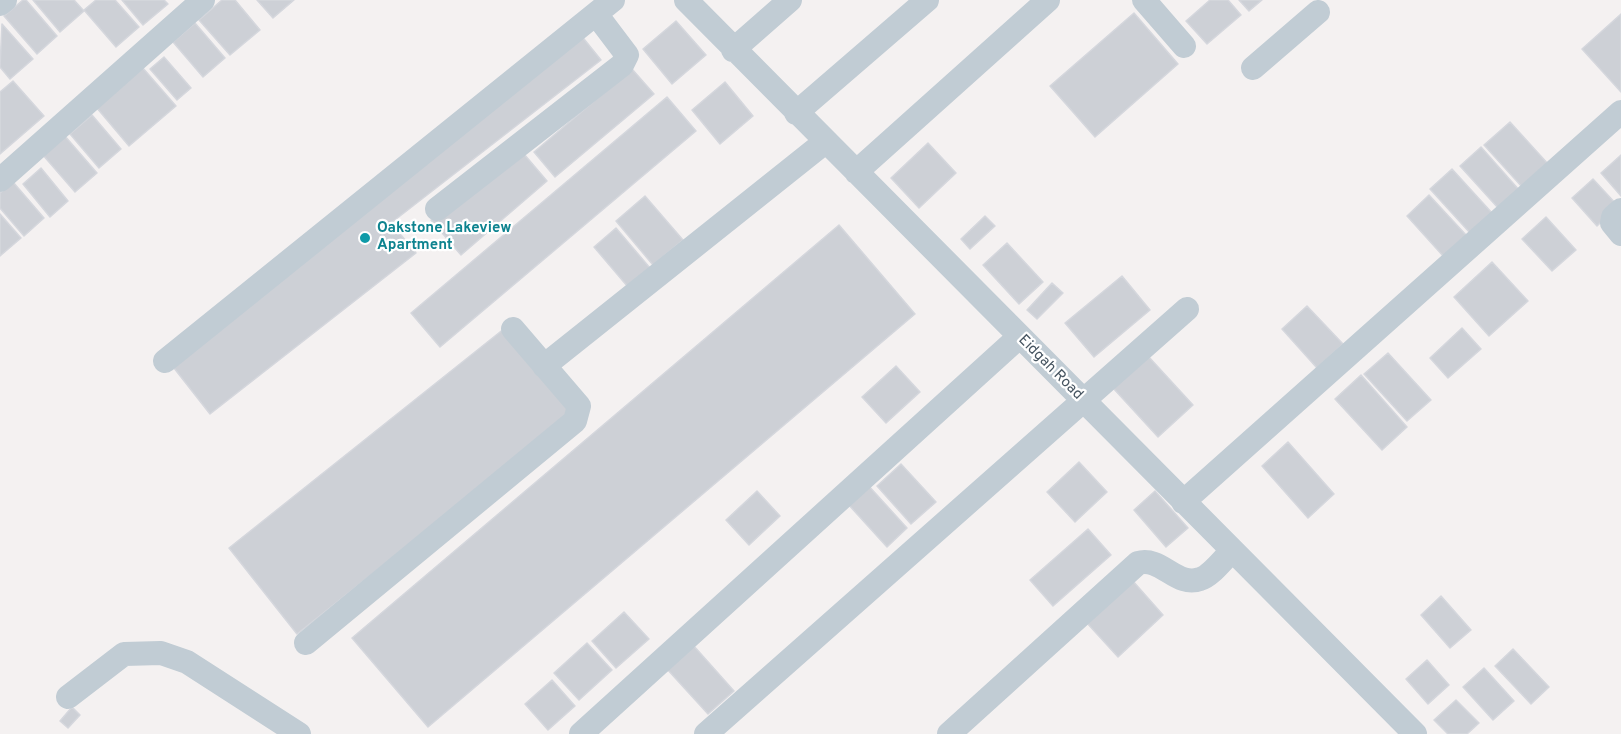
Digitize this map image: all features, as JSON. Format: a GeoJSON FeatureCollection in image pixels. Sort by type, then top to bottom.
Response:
{"type":"FeatureCollection","features":[{"type":"Feature","properties":{"kind":"street"},"geometry":{"type":"LineString","coordinates":[[0,4],[5,0]]}},
{"type":"Feature","properties":{"kind":"street"},"geometry":{"type":"LineString","coordinates":[[0,180],[203,0]]}},
{"type":"Feature","properties":{"kind":"street","name":"Eidgah Road"},"geometry":{"type":"LineString","coordinates":[[686,0],[733,50],[1415,734]]}},
{"type":"Feature","properties":{"kind":"street"},"geometry":{"type":"LineString","coordinates":[[733,50],[790,0]]}},
{"type":"Feature","properties":{"kind":"street"},"geometry":{"type":"LineString","coordinates":[[796,113],[927,0]]}},
{"type":"Feature","properties":{"kind":"street"},"geometry":{"type":"LineString","coordinates":[[856,172],[1048,0]]}},
{"type":"Feature","properties":{"kind":"street"},"geometry":{"type":"LineString","coordinates":[[1144,0],[1184,46]]}},
{"type":"Feature","properties":{"kind":"street"},"geometry":{"type":"LineString","coordinates":[[1253,68],[1319,4]]}},
{"type":"Feature","properties":{"kind":"street"},"geometry":{"type":"LineString","coordinates":[[165,361],[604,7],[627,55],[622,64],[437,209]]}},
{"type":"Feature","properties":{"kind":"street"},"geometry":{"type":"LineString","coordinates":[[1183,501],[1621,112]]}},
{"type":"Feature","properties":{"kind":"street"},"geometry":{"type":"LineString","coordinates":[[544,366],[825,142]]}},
{"type":"Feature","properties":{"kind":"street"},"geometry":{"type":"LineString","coordinates":[[1621,210],[1613,217],[1612,223],[1621,234]]}},
{"type":"Feature","properties":{"kind":"street"},"geometry":{"type":"LineString","coordinates":[[706,734],[1187,309]]}},
{"type":"Feature","properties":{"kind":"street"},"geometry":{"type":"LineString","coordinates":[[306,643],[576,421],[579,406],[513,329]]}},
{"type":"Feature","properties":{"kind":"street"},"geometry":{"type":"LineString","coordinates":[[581,734],[1019,337]]}},
{"type":"Feature","properties":{"kind":"street"},"geometry":{"type":"LineString","coordinates":[[949,734],[1138,563],[1155,562],[1172,574],[1191,581],[1202,579],[1232,551]]}},
{"type":"Feature","properties":{"kind":"street"},"geometry":{"type":"LineString","coordinates":[[68,697],[124,654],[160,653],[187,662],[299,734]]}},
{"type":"Feature","properties":{"kind":"building"},"geometry":{"type":"Polygon","coordinates":[[[26,0],[57,36],[37,54],[4,16],[26,0]]]}},
{"type":"Feature","properties":{"kind":"building"},"geometry":{"type":"Polygon","coordinates":[[[33,0],[74,0],[84,11],[60,32],[33,0]]]}},
{"type":"Feature","properties":{"kind":"building"},"geometry":{"type":"Polygon","coordinates":[[[96,0],[115,0],[139,27],[116,47],[84,10],[96,0]]]}},
{"type":"Feature","properties":{"kind":"building"},"geometry":{"type":"Polygon","coordinates":[[[122,0],[164,0],[168,4],[143,25],[122,0]]]}},
{"type":"Feature","properties":{"kind":"building"},"geometry":{"type":"Polygon","coordinates":[[[222,0],[235,0],[260,30],[230,55],[199,20],[222,0]]]}},
{"type":"Feature","properties":{"kind":"building"},"geometry":{"type":"Polygon","coordinates":[[[257,0],[294,0],[273,18],[257,0]]]}},
{"type":"Feature","properties":{"kind":"building"},"geometry":{"type":"Polygon","coordinates":[[[1210,0],[1228,0],[1241,15],[1207,44],[1186,21],[1210,0]]]}},
{"type":"Feature","properties":{"kind":"building"},"geometry":{"type":"Polygon","coordinates":[[[1239,0],[1262,0],[1249,11],[1239,0]]]}},
{"type":"Feature","properties":{"kind":"building"},"geometry":{"type":"Polygon","coordinates":[[[1134,13],[1178,64],[1095,137],[1050,86],[1134,13]]]}},
{"type":"Feature","properties":{"kind":"building"},"geometry":{"type":"Polygon","coordinates":[[[1621,14],[1621,92],[1582,49],[1621,14]]]}},
{"type":"Feature","properties":{"kind":"building"},"geometry":{"type":"Polygon","coordinates":[[[676,21],[706,55],[672,84],[643,49],[676,21]]]}},
{"type":"Feature","properties":{"kind":"building"},"geometry":{"type":"Polygon","coordinates":[[[195,23],[225,58],[203,77],[173,42],[195,23]]]}},
{"type":"Feature","properties":{"kind":"building"},"geometry":{"type":"Polygon","coordinates":[[[2,24],[33,59],[10,79],[0,67],[2,24]]]}},
{"type":"Feature","properties":{"kind":"building","name":"Oakstone Lakeview Apartment"},"geometry":{"type":"Polygon","coordinates":[[[580,34],[601,60],[391,223],[416,253],[210,414],[170,363],[580,34]]]}},
{"type":"Feature","properties":{"kind":"building"},"geometry":{"type":"Polygon","coordinates":[[[164,57],[191,88],[177,100],[150,69],[164,57]]]}},
{"type":"Feature","properties":{"kind":"building"},"geometry":{"type":"Polygon","coordinates":[[[142,67],[176,106],[129,146],[96,107],[142,67]]]}},
{"type":"Feature","properties":{"kind":"building"},"geometry":{"type":"Polygon","coordinates":[[[632,69],[654,94],[555,177],[534,152],[632,69]]]}},
{"type":"Feature","properties":{"kind":"building"},"geometry":{"type":"Polygon","coordinates":[[[13,81],[44,116],[0,154],[0,92],[13,81]]]}},
{"type":"Feature","properties":{"kind":"building"},"geometry":{"type":"Polygon","coordinates":[[[725,82],[753,116],[720,144],[692,110],[725,82]]]}},
{"type":"Feature","properties":{"kind":"building"},"geometry":{"type":"Polygon","coordinates":[[[667,97],[696,131],[440,347],[411,313],[667,97]]]}},
{"type":"Feature","properties":{"kind":"building"},"geometry":{"type":"Polygon","coordinates":[[[92,115],[121,149],[99,168],[70,134],[92,115]]]}},
{"type":"Feature","properties":{"kind":"building"},"geometry":{"type":"Polygon","coordinates":[[[1510,122],[1549,165],[1523,188],[1484,145],[1510,122]]]}},
{"type":"Feature","properties":{"kind":"building"},"geometry":{"type":"Polygon","coordinates":[[[64,135],[97,173],[75,192],[42,154],[64,135]]]}},
{"type":"Feature","properties":{"kind":"building"},"geometry":{"type":"Polygon","coordinates":[[[928,143],[956,173],[919,208],[891,178],[928,143]]]}},
{"type":"Feature","properties":{"kind":"building"},"geometry":{"type":"Polygon","coordinates":[[[518,147],[547,181],[461,255],[431,220],[518,147]]]}},
{"type":"Feature","properties":{"kind":"building"},"geometry":{"type":"Polygon","coordinates":[[[1481,147],[1520,191],[1499,209],[1460,166],[1481,147]]]}},
{"type":"Feature","properties":{"kind":"building"},"geometry":{"type":"Polygon","coordinates":[[[1621,155],[1621,196],[1601,173],[1621,155]]]}},
{"type":"Feature","properties":{"kind":"building"},"geometry":{"type":"Polygon","coordinates":[[[41,168],[68,201],[50,217],[23,184],[41,168]]]}},
{"type":"Feature","properties":{"kind":"building"},"geometry":{"type":"Polygon","coordinates":[[[1452,169],[1493,214],[1471,234],[1430,189],[1452,169]]]}},
{"type":"Feature","properties":{"kind":"building"},"geometry":{"type":"Polygon","coordinates":[[[1593,179],[1618,206],[1597,226],[1572,198],[1593,179]]]}},
{"type":"Feature","properties":{"kind":"building"},"geometry":{"type":"Polygon","coordinates":[[[13,182],[44,218],[24,236],[0,208],[0,193],[13,182]]]}},
{"type":"Feature","properties":{"kind":"building"},"geometry":{"type":"Polygon","coordinates":[[[1429,195],[1467,236],[1444,257],[1407,216],[1429,195]]]}},
{"type":"Feature","properties":{"kind":"building"},"geometry":{"type":"Polygon","coordinates":[[[645,196],[683,240],[653,265],[616,221],[645,196]]]}},
{"type":"Feature","properties":{"kind":"building"},"geometry":{"type":"Polygon","coordinates":[[[0,214],[21,238],[0,256],[0,214]]]}},
{"type":"Feature","properties":{"kind":"building"},"geometry":{"type":"Polygon","coordinates":[[[985,216],[995,226],[970,249],[961,239],[985,216]]]}},
{"type":"Feature","properties":{"kind":"building"},"geometry":{"type":"Polygon","coordinates":[[[1546,217],[1576,250],[1552,271],[1522,239],[1546,217]]]}},
{"type":"Feature","properties":{"kind":"building"},"geometry":{"type":"Polygon","coordinates":[[[839,225],[915,314],[428,727],[352,638],[839,225]]]}},
{"type":"Feature","properties":{"kind":"building"},"geometry":{"type":"Polygon","coordinates":[[[616,228],[650,268],[628,287],[594,247],[616,228]]]}},
{"type":"Feature","properties":{"kind":"building"},"geometry":{"type":"Polygon","coordinates":[[[1007,243],[1043,282],[1019,304],[983,265],[1007,243]]]}},
{"type":"Feature","properties":{"kind":"building"},"geometry":{"type":"Polygon","coordinates":[[[1492,262],[1528,301],[1489,336],[1454,297],[1492,262]]]}},
{"type":"Feature","properties":{"kind":"building"},"geometry":{"type":"Polygon","coordinates":[[[1122,276],[1150,310],[1094,357],[1065,323],[1122,276]]]}},
{"type":"Feature","properties":{"kind":"building"},"geometry":{"type":"Polygon","coordinates":[[[1052,283],[1063,293],[1037,319],[1027,310],[1052,283]]]}},
{"type":"Feature","properties":{"kind":"building"},"geometry":{"type":"Polygon","coordinates":[[[1307,306],[1343,344],[1317,368],[1282,329],[1307,306]]]}},
{"type":"Feature","properties":{"kind":"building"},"geometry":{"type":"Polygon","coordinates":[[[505,328],[573,414],[297,634],[229,548],[505,328]]]}},
{"type":"Feature","properties":{"kind":"building"},"geometry":{"type":"Polygon","coordinates":[[[1462,328],[1481,349],[1448,378],[1430,358],[1462,328]]]}},
{"type":"Feature","properties":{"kind":"building"},"geometry":{"type":"Polygon","coordinates":[[[1388,353],[1431,400],[1407,421],[1364,374],[1388,353]]]}},
{"type":"Feature","properties":{"kind":"building"},"geometry":{"type":"Polygon","coordinates":[[[1148,356],[1193,405],[1158,437],[1113,388],[1148,356]]]}},
{"type":"Feature","properties":{"kind":"building"},"geometry":{"type":"Polygon","coordinates":[[[896,366],[920,392],[886,423],[862,397],[896,366]]]}},
{"type":"Feature","properties":{"kind":"building"},"geometry":{"type":"Polygon","coordinates":[[[1361,375],[1407,427],[1382,450],[1335,399],[1361,375]]]}},
{"type":"Feature","properties":{"kind":"building"},"geometry":{"type":"Polygon","coordinates":[[[1288,442],[1334,494],[1308,518],[1262,466],[1288,442]]]}},
{"type":"Feature","properties":{"kind":"building"},"geometry":{"type":"Polygon","coordinates":[[[1079,462],[1107,492],[1075,522],[1047,492],[1079,462]]]}},
{"type":"Feature","properties":{"kind":"building"},"geometry":{"type":"Polygon","coordinates":[[[901,464],[936,502],[911,524],[877,486],[901,464]]]}},
{"type":"Feature","properties":{"kind":"building"},"geometry":{"type":"Polygon","coordinates":[[[867,484],[907,528],[887,547],[847,503],[867,484]]]}},
{"type":"Feature","properties":{"kind":"building"},"geometry":{"type":"Polygon","coordinates":[[[757,491],[780,516],[749,545],[726,520],[757,491]]]}},
{"type":"Feature","properties":{"kind":"building"},"geometry":{"type":"Polygon","coordinates":[[[1155,491],[1188,528],[1166,547],[1134,510],[1155,491]]]}},
{"type":"Feature","properties":{"kind":"building"},"geometry":{"type":"Polygon","coordinates":[[[1088,529],[1111,555],[1053,606],[1030,580],[1088,529]]]}},
{"type":"Feature","properties":{"kind":"building"},"geometry":{"type":"Polygon","coordinates":[[[1132,580],[1163,615],[1118,657],[1086,622],[1132,580]]]}},
{"type":"Feature","properties":{"kind":"building"},"geometry":{"type":"Polygon","coordinates":[[[1441,596],[1471,630],[1450,648],[1421,615],[1441,596]]]}},
{"type":"Feature","properties":{"kind":"building"},"geometry":{"type":"Polygon","coordinates":[[[624,612],[649,639],[616,668],[592,641],[624,612]]]}},
{"type":"Feature","properties":{"kind":"building"},"geometry":{"type":"Polygon","coordinates":[[[587,643],[612,670],[579,700],[554,673],[587,643]]]}},
{"type":"Feature","properties":{"kind":"building"},"geometry":{"type":"Polygon","coordinates":[[[693,645],[734,691],[708,714],[666,668],[693,645]]]}},
{"type":"Feature","properties":{"kind":"building"},"geometry":{"type":"Polygon","coordinates":[[[1513,649],[1549,687],[1531,704],[1495,666],[1513,649]]]}},
{"type":"Feature","properties":{"kind":"building"},"geometry":{"type":"Polygon","coordinates":[[[1427,660],[1449,685],[1428,704],[1406,679],[1427,660]]]}},
{"type":"Feature","properties":{"kind":"building"},"geometry":{"type":"Polygon","coordinates":[[[1484,668],[1514,701],[1493,720],[1463,687],[1484,668]]]}},
{"type":"Feature","properties":{"kind":"building"},"geometry":{"type":"Polygon","coordinates":[[[552,680],[575,706],[548,730],[525,704],[552,680]]]}},
{"type":"Feature","properties":{"kind":"building"},"geometry":{"type":"Polygon","coordinates":[[[1456,700],[1479,723],[1467,734],[1448,734],[1434,720],[1456,700]]]}},
{"type":"Feature","properties":{"kind":"building"},"geometry":{"type":"Polygon","coordinates":[[[72,707],[80,715],[68,728],[60,721],[72,707]]]}},
{"type":"Feature","properties":{"kind":"place","name":"Oakstone Lakeview Apartment"},"geometry":{"type":"Point","coordinates":[365,238]}}]}
